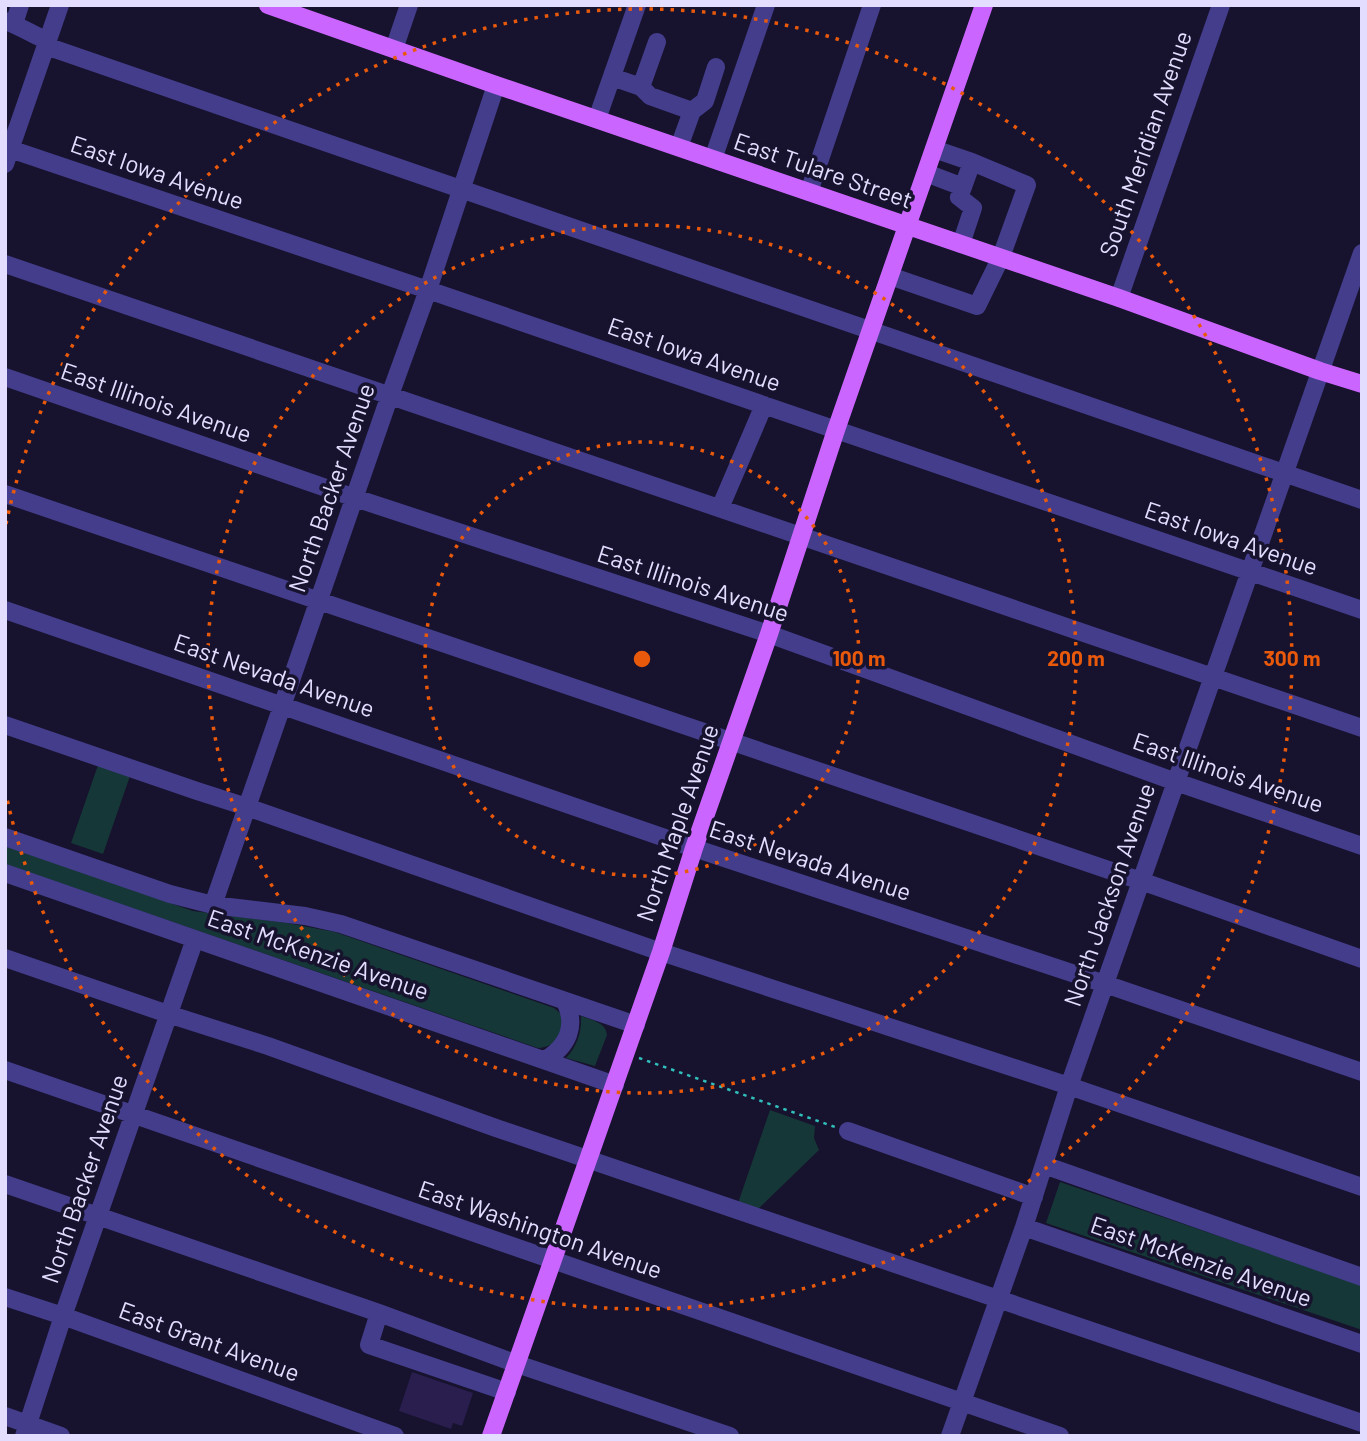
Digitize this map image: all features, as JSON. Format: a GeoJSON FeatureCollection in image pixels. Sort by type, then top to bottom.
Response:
{"type":"FeatureCollection","features":[{"type":"Feature","properties":{"kind":"main road","name":"East Tulare Street"},"geometry":{"type":"LineString","coordinates":[[268,5],[1362,384]]}},
{"type":"Feature","properties":{"kind":"main road","name":"North Maple Avenue"},"geometry":{"type":"LineString","coordinates":[[491,1436],[636,1025],[836,430],[984,5]]}},
{"type":"Feature","properties":{"kind":"street"},"geometry":{"type":"LineString","coordinates":[[20,5],[9,22],[47,43],[1362,500]]}},
{"type":"Feature","properties":{"kind":"street"},"geometry":{"type":"LineString","coordinates":[[8,157],[60,5]]}},
{"type":"Feature","properties":{"kind":"street"},"geometry":{"type":"LineString","coordinates":[[394,49],[409,5]]}},
{"type":"Feature","properties":{"kind":"street"},"geometry":{"type":"LineString","coordinates":[[597,119],[637,5]]}},
{"type":"Feature","properties":{"kind":"street"},"geometry":{"type":"LineString","coordinates":[[713,159],[766,5]]}},
{"type":"Feature","properties":{"kind":"street"},"geometry":{"type":"LineString","coordinates":[[809,192],[872,5]]}},
{"type":"Feature","properties":{"kind":"street","name":"South Meridian Avenue"},"geometry":{"type":"LineString","coordinates":[[1119,298],[1221,5]]}},
{"type":"Feature","properties":{"kind":"street"},"geometry":{"type":"LineString","coordinates":[[641,87],[657,42]]}},
{"type":"Feature","properties":{"kind":"street"},"geometry":{"type":"LineString","coordinates":[[679,148],[692,111],[705,101],[716,67]]}},
{"type":"Feature","properties":{"kind":"street"},"geometry":{"type":"LineString","coordinates":[[611,77],[641,87],[650,96],[692,111]]}},
{"type":"Feature","properties":{"kind":"street","name":"North Backer Avenue"},"geometry":{"type":"LineString","coordinates":[[212,905],[428,290],[496,85]]}},
{"type":"Feature","properties":{"kind":"street"},"geometry":{"type":"LineString","coordinates":[[890,276],[977,306],[1001,257],[1027,185],[934,149]]}},
{"type":"Feature","properties":{"kind":"street","name":"East Iowa Avenue"},"geometry":{"type":"LineString","coordinates":[[8,157],[428,290],[1362,610]]}},
{"type":"Feature","properties":{"kind":"street"},"geometry":{"type":"LineString","coordinates":[[961,244],[973,208],[959,197],[972,162]]}},
{"type":"Feature","properties":{"kind":"street"},"geometry":{"type":"LineString","coordinates":[[926,173],[963,187]]}},
{"type":"Feature","properties":{"kind":"street","name":"North Jackson Avenue"},"geometry":{"type":"LineString","coordinates":[[950,1436],[1024,1227],[1069,1086],[1362,253]]}},
{"type":"Feature","properties":{"kind":"street"},"geometry":{"type":"LineString","coordinates":[[5,264],[1362,728]]}},
{"type":"Feature","properties":{"kind":"street","name":"East Illinois Avenue"},"geometry":{"type":"LineString","coordinates":[[5,377],[355,498],[769,634],[1176,782],[1362,846]]}},
{"type":"Feature","properties":{"kind":"street"},"geometry":{"type":"LineString","coordinates":[[720,508],[764,405]]}},
{"type":"Feature","properties":{"kind":"street"},"geometry":{"type":"LineString","coordinates":[[5,494],[1141,881],[1362,959]]}},
{"type":"Feature","properties":{"kind":"street","name":"East Nevada Avenue"},"geometry":{"type":"LineString","coordinates":[[5,610],[694,848],[1362,1072]]}},
{"type":"Feature","properties":{"kind":"street"},"geometry":{"type":"LineString","coordinates":[[5,725],[661,952],[1069,1086],[1362,1187]]}},
{"type":"Feature","properties":{"kind":"street","name":"East McKenzie Avenue"},"geometry":{"type":"LineString","coordinates":[[5,837],[170,894],[212,905],[305,916],[341,925],[636,1025]]}},
{"type":"Feature","properties":{"kind":"street","name":"East McKenzie Avenue"},"geometry":{"type":"LineString","coordinates":[[5,873],[615,1085]]}},
{"type":"Feature","properties":{"kind":"street","name":"North Backer Avenue"},"geometry":{"type":"LineString","coordinates":[[26,1430],[63,1316],[195,939]]}},
{"type":"Feature","properties":{"kind":"street"},"geometry":{"type":"LineString","coordinates":[[5,958],[1362,1423]]}},
{"type":"Feature","properties":{"kind":"street"},"geometry":{"type":"LineString","coordinates":[[545,1060],[565,1044],[570,1026],[570,1012],[565,1001]]}},
{"type":"Feature","properties":{"kind":"street","name":"East Washington Avenue"},"geometry":{"type":"LineString","coordinates":[[5,1070],[1060,1436]]}},
{"type":"Feature","properties":{"kind":"street"},"geometry":{"type":"LineString","coordinates":[[848,1131],[1034,1197]]}},
{"type":"Feature","properties":{"kind":"street","name":"East McKenzie Avenue"},"geometry":{"type":"LineString","coordinates":[[1044,1165],[1362,1277]]}},
{"type":"Feature","properties":{"kind":"street"},"geometry":{"type":"LineString","coordinates":[[5,1184],[730,1436]]}},
{"type":"Feature","properties":{"kind":"street","name":"East McKenzie Avenue"},"geometry":{"type":"LineString","coordinates":[[1024,1227],[1362,1344]]}},
{"type":"Feature","properties":{"kind":"street","name":"East Grant Avenue"},"geometry":{"type":"LineString","coordinates":[[5,1297],[395,1436]]}},
{"type":"Feature","properties":{"kind":"street"},"geometry":{"type":"LineString","coordinates":[[379,1313],[369,1345],[507,1392]]}},
{"type":"Feature","properties":{"kind":"street"},"geometry":{"type":"LineString","coordinates":[[5,1416],[26,1430],[61,1436]]}},
{"type":"Feature","properties":{"kind":"path"},"geometry":{"type":"LineString","coordinates":[[625,1053],[848,1131]]}},
{"type":"Feature","properties":{"kind":"green space"},"geometry":{"type":"Polygon","coordinates":[[[98,765],[130,776],[103,854],[71,843],[98,765]]]}},
{"type":"Feature","properties":{"kind":"green space"},"geometry":{"type":"Polygon","coordinates":[[[5,846],[193,911],[335,932],[554,1008],[562,1018],[559,1035],[554,1043],[538,1048],[5,864],[5,846]]]}},
{"type":"Feature","properties":{"kind":"green space"},"geometry":{"type":"Polygon","coordinates":[[[581,1016],[597,1022],[606,1031],[607,1035],[595,1066],[566,1058],[578,1038],[581,1016]]]}},
{"type":"Feature","properties":{"kind":"green space"},"geometry":{"type":"Polygon","coordinates":[[[770,1110],[815,1126],[814,1138],[819,1150],[757,1210],[738,1203],[770,1110]]]}},
{"type":"Feature","properties":{"kind":"green space"},"geometry":{"type":"Polygon","coordinates":[[[1060,1182],[1362,1285],[1362,1330],[1046,1223],[1060,1182]]]}},
{"type":"Feature","properties":{"kind":"building"},"geometry":{"type":"Polygon","coordinates":[[[412,1372],[473,1393],[462,1426],[453,1423],[451,1429],[399,1411],[412,1372]]]}}]}
